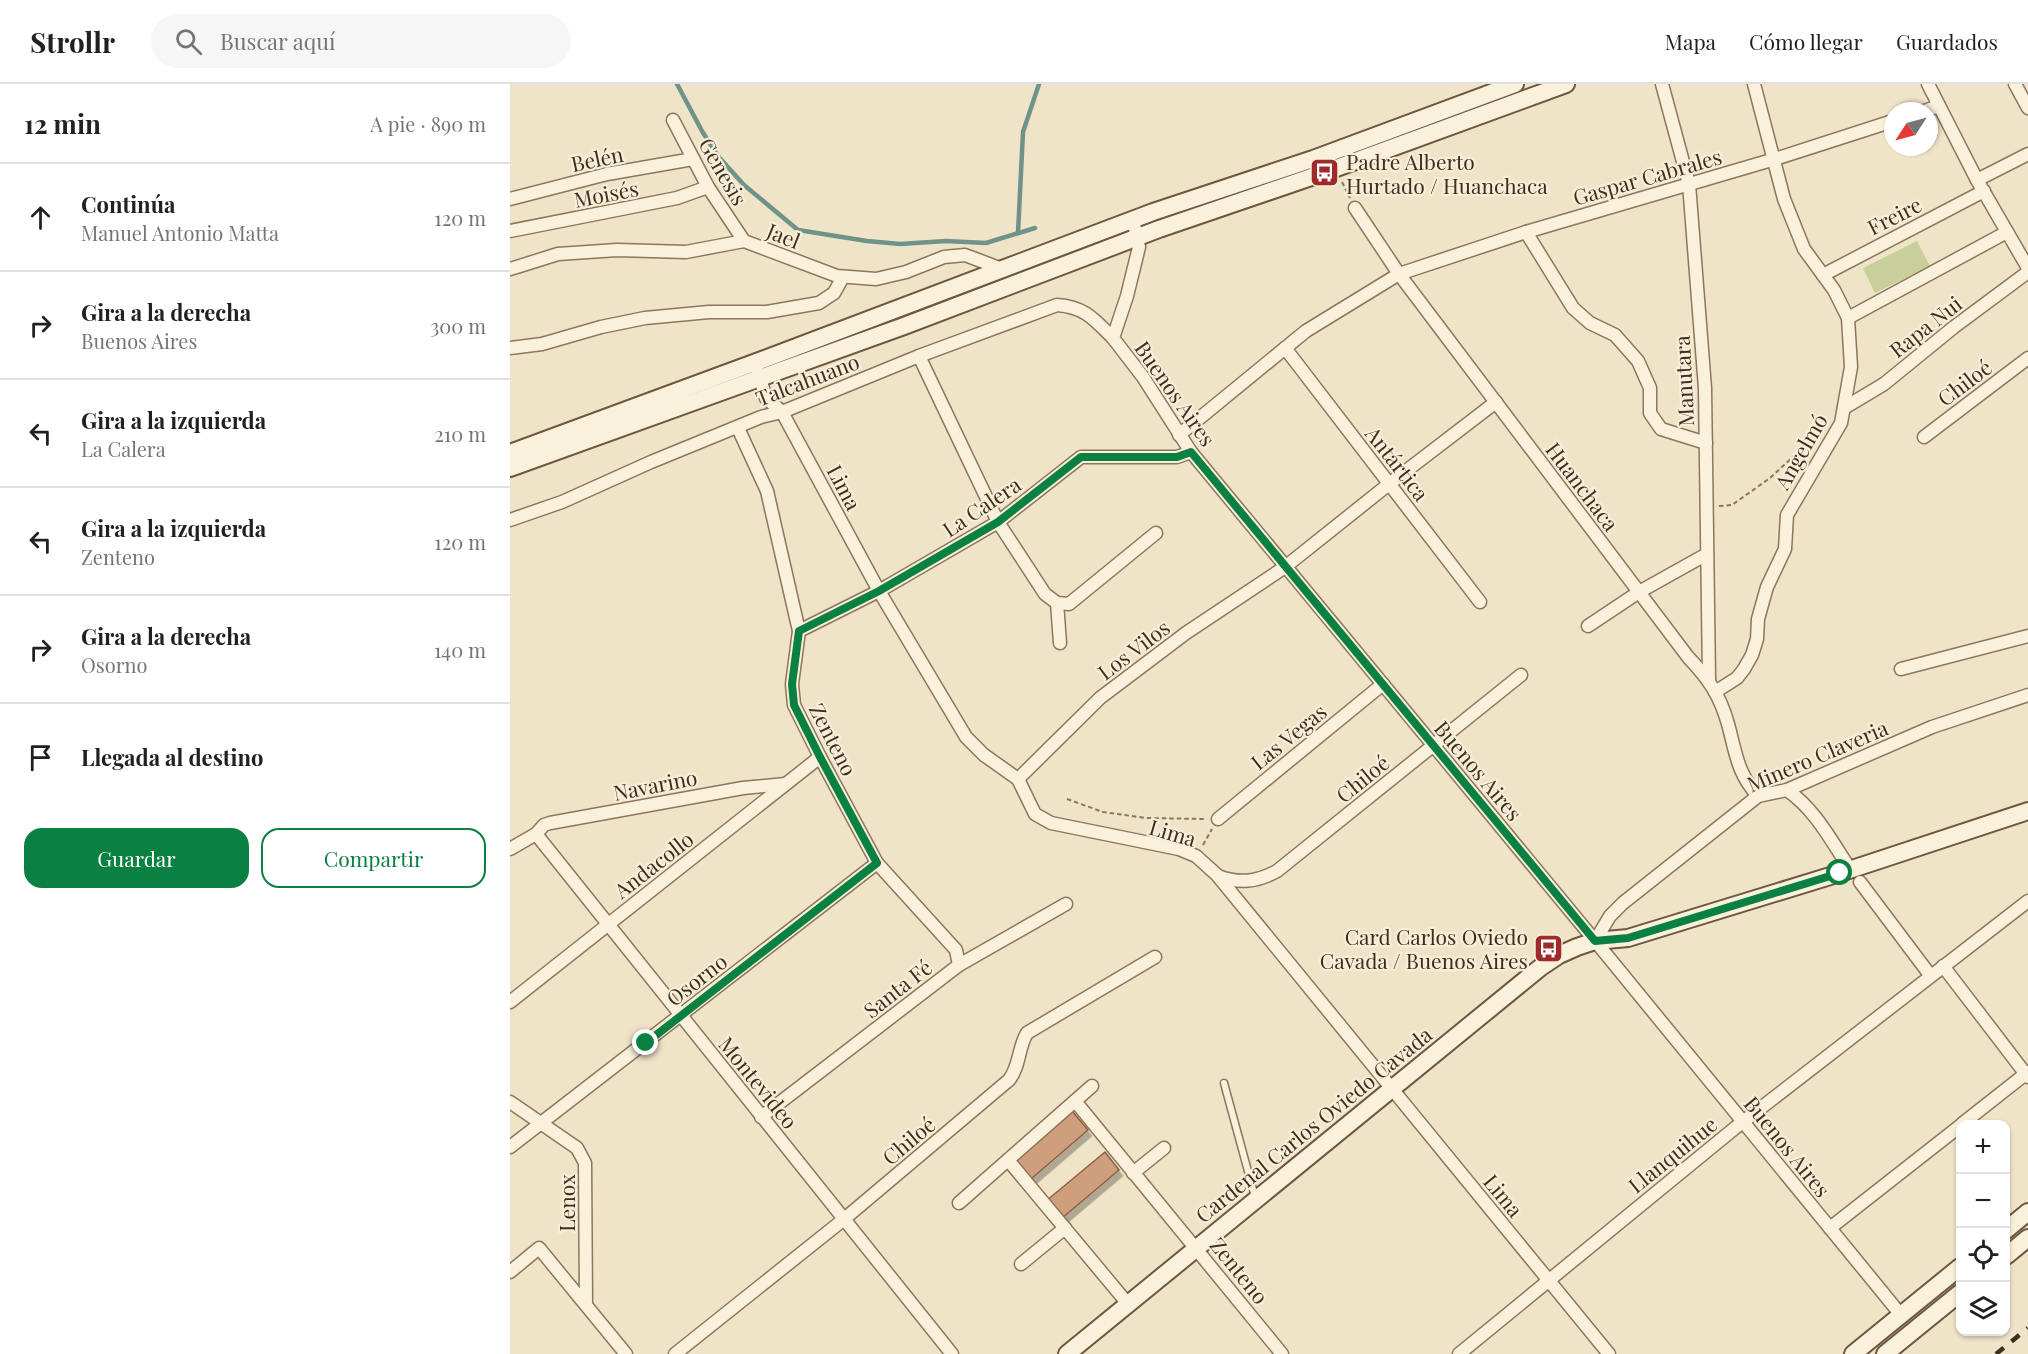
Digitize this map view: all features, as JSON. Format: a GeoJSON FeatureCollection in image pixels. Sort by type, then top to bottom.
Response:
{"type":"FeatureCollection","features":[{"type":"Feature","properties":{"kind":"main road"},"geometry":{"type":"LineString","coordinates":[[510,468],[547,447],[758,370],[1002,268],[1133,220],[1312,159],[1515,84]]}},
{"type":"Feature","properties":{"kind":"main road"},"geometry":{"type":"LineString","coordinates":[[758,370],[904,326],[1137,237],[1566,84]]}},
{"type":"Feature","properties":{"kind":"main road"},"geometry":{"type":"LineString","coordinates":[[510,453],[547,447]]}},
{"type":"Feature","properties":{"kind":"main road","name":"Cardenal Carlos Oviedo Cavada"},"geometry":{"type":"LineString","coordinates":[[1067,1354],[1541,967],[1559,955],[1595,941],[1628,938],[1855,876],[2028,811]]}},
{"type":"Feature","properties":{"kind":"main road"},"geometry":{"type":"LineString","coordinates":[[2008,1228],[2028,1212]]}},
{"type":"Feature","properties":{"kind":"main road"},"geometry":{"type":"LineString","coordinates":[[2010,1253],[2028,1238]]}},
{"type":"Feature","properties":{"kind":"main road"},"geometry":{"type":"LineString","coordinates":[[1853,1354],[1956,1270]]}},
{"type":"Feature","properties":{"kind":"main road"},"geometry":{"type":"LineString","coordinates":[[1885,1354],[1956,1296]]}},
{"type":"Feature","properties":{"kind":"street","name":"Manutara"},"geometry":{"type":"LineString","coordinates":[[1662,84],[1689,184],[1705,388],[1709,680]]}},
{"type":"Feature","properties":{"kind":"street","name":"Angelmó"},"geometry":{"type":"LineString","coordinates":[[1715,692],[1737,678],[1752,655],[1757,639],[1758,619],[1767,588],[1785,549],[1787,515],[1841,423],[1851,367],[1848,318],[1834,290],[1804,249],[1784,199],[1754,84]]}},
{"type":"Feature","properties":{"kind":"street"},"geometry":{"type":"LineString","coordinates":[[1928,84],[1980,185],[2028,270]]}},
{"type":"Feature","properties":{"kind":"street"},"geometry":{"type":"LineString","coordinates":[[2015,84],[2028,108]]}},
{"type":"Feature","properties":{"kind":"street","name":"Genesis"},"geometry":{"type":"LineString","coordinates":[[674,120],[708,187],[744,241]]}},
{"type":"Feature","properties":{"kind":"street","name":"Gaspar Cabrales"},"geometry":{"type":"LineString","coordinates":[[1179,435],[1306,331],[1399,274],[1526,232],[1775,159],[1884,124]]}},
{"type":"Feature","properties":{"kind":"street","name":"Freire"},"geometry":{"type":"LineString","coordinates":[[1823,275],[1980,185],[2028,154]]}},
{"type":"Feature","properties":{"kind":"street","name":"Belén"},"geometry":{"type":"LineString","coordinates":[[510,199],[607,174],[693,159]]}},
{"type":"Feature","properties":{"kind":"street","name":"Moisés"},"geometry":{"type":"LineString","coordinates":[[510,231],[677,198],[708,187]]}},
{"type":"Feature","properties":{"kind":"street","name":"Huanchaca"},"geometry":{"type":"LineString","coordinates":[[1355,208],[1399,274],[1688,657],[1709,680],[1728,724],[1741,771],[1747,784],[1758,796]]}},
{"type":"Feature","properties":{"kind":"street","name":"Buenos Aires"},"geometry":{"type":"LineString","coordinates":[[1133,220],[1138,247],[1130,286],[1113,338],[1143,377],[1179,435],[1901,1315]]}},
{"type":"Feature","properties":{"kind":"street"},"geometry":{"type":"LineString","coordinates":[[1526,232],[1573,308],[1590,323],[1615,335],[1638,361],[1650,388],[1650,413],[1661,429],[1706,443]]}},
{"type":"Feature","properties":{"kind":"street"},"geometry":{"type":"LineString","coordinates":[[1848,318],[2007,232]]}},
{"type":"Feature","properties":{"kind":"street","name":"Jael"},"geometry":{"type":"LineString","coordinates":[[510,269],[558,254],[617,250],[686,252],[744,241],[843,277],[876,279],[906,272],[944,257],[965,255],[1002,268]]}},
{"type":"Feature","properties":{"kind":"street","name":"Rapa Nui"},"geometry":{"type":"LineString","coordinates":[[1844,408],[1884,384],[2028,270]]}},
{"type":"Feature","properties":{"kind":"street"},"geometry":{"type":"LineString","coordinates":[[510,348],[542,344],[601,327],[645,318],[709,312],[767,312],[819,303],[834,293],[843,277]]}},
{"type":"Feature","properties":{"kind":"street","name":"Talcahuano"},"geometry":{"type":"LineString","coordinates":[[510,520],[562,502],[651,462],[761,417],[783,411],[919,356],[1057,305],[1073,306],[1089,314],[1113,338]]}},
{"type":"Feature","properties":{"kind":"street","name":"Antártica"},"geometry":{"type":"LineString","coordinates":[[1285,348],[1480,602]]}},
{"type":"Feature","properties":{"kind":"street"},"geometry":{"type":"LineString","coordinates":[[919,356],[998,522],[1045,594],[1057,603],[1069,604],[1156,533]]}},
{"type":"Feature","properties":{"kind":"street","name":"Chiloé"},"geometry":{"type":"LineString","coordinates":[[1924,437],[2028,358]]}},
{"type":"Feature","properties":{"kind":"street"},"geometry":{"type":"LineString","coordinates":[[758,370],[766,398],[761,417]]}},
{"type":"Feature","properties":{"kind":"street","name":"Lima"},"geometry":{"type":"LineString","coordinates":[[766,398],[783,411],[879,591],[966,736],[984,755],[1018,779],[1035,814],[1051,823],[1179,849],[1196,856],[1217,875],[1609,1354]]}},
{"type":"Feature","properties":{"kind":"street","name":"Los Vilos"},"geometry":{"type":"LineString","coordinates":[[1018,779],[1100,698],[1186,633],[1285,567],[1496,402]]}},
{"type":"Feature","properties":{"kind":"street","name":"Zenteno"},"geometry":{"type":"LineString","coordinates":[[738,428],[766,491],[799,631],[792,684],[794,705],[877,863],[956,950],[959,965]]}},
{"type":"Feature","properties":{"kind":"street","name":"La Calera"},"geometry":{"type":"LineString","coordinates":[[799,631],[879,591],[998,522],[1081,457],[1177,457],[1191,452]]}},
{"type":"Feature","properties":{"kind":"street"},"geometry":{"type":"LineString","coordinates":[[1588,626],[1639,592],[1707,554]]}},
{"type":"Feature","properties":{"kind":"street"},"geometry":{"type":"LineString","coordinates":[[1057,603],[1060,643]]}},
{"type":"Feature","properties":{"kind":"street"},"geometry":{"type":"LineString","coordinates":[[1901,669],[2028,636]]}},
{"type":"Feature","properties":{"kind":"street","name":"Chiloé"},"geometry":{"type":"LineString","coordinates":[[1217,875],[1242,882],[1266,877],[1277,871],[1521,675]]}},
{"type":"Feature","properties":{"kind":"street","name":"Las Vegas"},"geometry":{"type":"LineString","coordinates":[[1218,819],[1383,684]]}},
{"type":"Feature","properties":{"kind":"street","name":"Minero Claveria"},"geometry":{"type":"LineString","coordinates":[[1595,941],[1610,916],[1623,903],[1758,796],[1787,790],[1932,727],[2028,695]]}},
{"type":"Feature","properties":{"kind":"street","name":"Andacollo"},"geometry":{"type":"LineString","coordinates":[[510,1002],[820,757]]}},
{"type":"Feature","properties":{"kind":"street","name":"Navarino"},"geometry":{"type":"LineString","coordinates":[[536,834],[544,825],[549,824],[743,788],[786,784]]}},
{"type":"Feature","properties":{"kind":"street"},"geometry":{"type":"LineString","coordinates":[[1787,790],[1806,806],[1855,876],[1930,975]]}},
{"type":"Feature","properties":{"kind":"street"},"geometry":{"type":"LineString","coordinates":[[510,849],[536,834]]}},
{"type":"Feature","properties":{"kind":"street","name":"Montevideo"},"geometry":{"type":"LineString","coordinates":[[536,834],[952,1354]]}},
{"type":"Feature","properties":{"kind":"street","name":"Osorno"},"geometry":{"type":"LineString","coordinates":[[510,1147],[877,863]]}},
{"type":"Feature","properties":{"kind":"street","name":"Llanquihue"},"geometry":{"type":"LineString","coordinates":[[1459,1354],[1743,1122],[2028,901]]}},
{"type":"Feature","properties":{"kind":"street","name":"Santa Fé"},"geometry":{"type":"LineString","coordinates":[[761,1117],[959,965],[1066,904]]}},
{"type":"Feature","properties":{"kind":"street","name":"Chiloé"},"geometry":{"type":"LineString","coordinates":[[675,1354],[843,1220],[1009,1080],[1017,1070],[1022,1042],[1028,1033],[1155,957]]}},
{"type":"Feature","properties":{"kind":"street"},"geometry":{"type":"LineString","coordinates":[[1943,966],[2027,1074],[1967,1120]]}},
{"type":"Feature","properties":{"kind":"street"},"geometry":{"type":"LineString","coordinates":[[959,1203],[1092,1086]]}},
{"type":"Feature","properties":{"kind":"street","name":"Zenteno"},"geometry":{"type":"LineString","coordinates":[[1075,1101],[1282,1354]]}},
{"type":"Feature","properties":{"kind":"street","name":"Lenox"},"geometry":{"type":"LineString","coordinates":[[510,1102],[577,1148],[585,1163],[586,1305]]}},
{"type":"Feature","properties":{"kind":"street"},"geometry":{"type":"LineString","coordinates":[[1830,1228],[1956,1129]]}},
{"type":"Feature","properties":{"kind":"street"},"geometry":{"type":"LineString","coordinates":[[1133,1173],[1164,1148]]}},
{"type":"Feature","properties":{"kind":"street"},"geometry":{"type":"LineString","coordinates":[[1008,1160],[1128,1304]]}},
{"type":"Feature","properties":{"kind":"street"},"geometry":{"type":"LineString","coordinates":[[1021,1264],[1065,1228]]}},
{"type":"Feature","properties":{"kind":"street"},"geometry":{"type":"LineString","coordinates":[[510,1272],[538,1248],[626,1354]]}},
{"type":"Feature","properties":{"kind":"lane"},"geometry":{"type":"LineString","coordinates":[[1224,1083],[1256,1200]]}},
{"type":"Feature","properties":{"kind":"path"},"geometry":{"type":"LineString","coordinates":[[1334,168],[1355,208]]}},
{"type":"Feature","properties":{"kind":"path"},"geometry":{"type":"LineString","coordinates":[[1707,507],[1732,505],[1770,478],[1844,408]]}},
{"type":"Feature","properties":{"kind":"path"},"geometry":{"type":"LineString","coordinates":[[1067,799],[1104,812],[1146,818],[1218,819],[1196,856]]}},
{"type":"Feature","properties":{"kind":"green space"},"geometry":{"type":"Polygon","coordinates":[[[1917,241],[1930,266],[1875,293],[1863,268],[1917,241]]]}},
{"type":"Feature","properties":{"kind":"building"},"geometry":{"type":"Polygon","coordinates":[[[1072,1111],[1088,1130],[1031,1179],[1015,1160],[1072,1111]]]}},
{"type":"Feature","properties":{"kind":"building"},"geometry":{"type":"Polygon","coordinates":[[[1105,1152],[1119,1170],[1061,1219],[1046,1201],[1105,1152]]]}},
{"type":"Feature","properties":{"kind":"waterway"},"geometry":{"type":"LineString","coordinates":[[677,84],[717,155],[744,185],[798,230],[900,244],[946,241],[986,243],[1035,228]]}},
{"type":"Feature","properties":{"kind":"waterway"},"geometry":{"type":"LineString","coordinates":[[1018,233],[1023,132],[1039,84]]}},
{"type":"Feature","properties":{"kind":"railway"},"geometry":{"type":"LineString","coordinates":[[1996,1354],[2028,1328]]}},
{"type":"Feature","properties":{"kind":"place","name":"Padre Alberto Hurtado / Huanchaca"},"geometry":{"type":"Point","coordinates":[1325,173]}},
{"type":"Feature","properties":{"kind":"place","name":"Card Carlos Oviedo Cavada / Buenos Aires"},"geometry":{"type":"Point","coordinates":[1549,948]}},
{"type":"Feature","properties":{"kind":"route"},"geometry":{"type":"LineString","coordinates":[[646,1043],[877,863],[794,705],[792,684],[799,631],[879,591],[998,522],[1081,457],[1177,457],[1191,452],[1595,941],[1628,938],[1840,873]]}}]}
